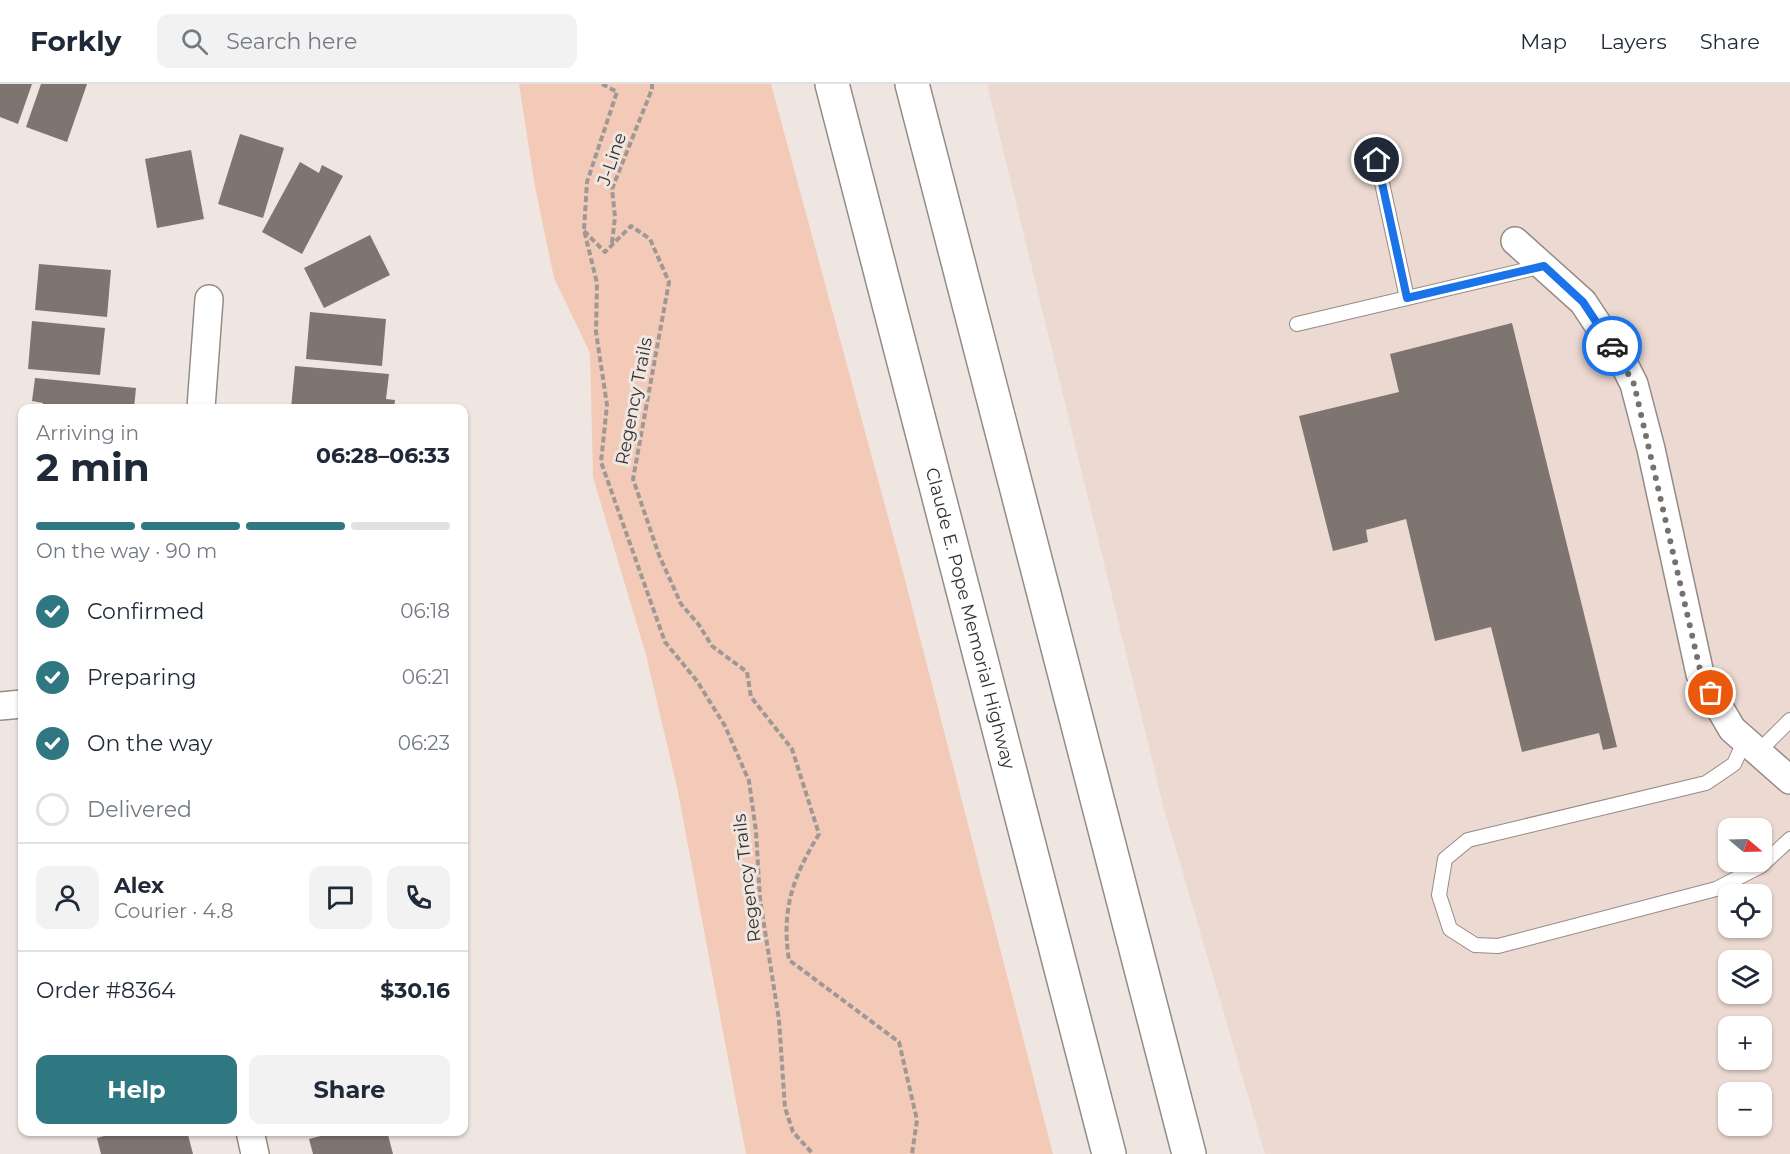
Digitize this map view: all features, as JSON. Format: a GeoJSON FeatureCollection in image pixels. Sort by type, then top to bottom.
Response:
{"type":"FeatureCollection","features":[{"type":"Feature","properties":{"kind":"highway","name":"Claude E. Pope Memorial Highway"},"geometry":{"type":"LineString","coordinates":[[832,84],[1109,1154]]}},
{"type":"Feature","properties":{"kind":"highway"},"geometry":{"type":"LineString","coordinates":[[912,84],[1190,1154]]}},
{"type":"Feature","properties":{"kind":"street"},"geometry":{"type":"LineString","coordinates":[[1515,241],[1583,302],[1624,364],[1634,384],[1701,674],[1732,729],[1790,780]]}},
{"type":"Feature","properties":{"kind":"street"},"geometry":{"type":"LineString","coordinates":[[201,404],[209,299]]}},
{"type":"Feature","properties":{"kind":"street"},"geometry":{"type":"LineString","coordinates":[[0,706],[18,704]]}},
{"type":"Feature","properties":{"kind":"street"},"geometry":{"type":"LineString","coordinates":[[251,1136],[255,1154]]}},
{"type":"Feature","properties":{"kind":"lane"},"geometry":{"type":"LineString","coordinates":[[1377,160],[1407,298]]}},
{"type":"Feature","properties":{"kind":"lane"},"geometry":{"type":"LineString","coordinates":[[1297,324],[1544,266]]}},
{"type":"Feature","properties":{"kind":"lane"},"geometry":{"type":"LineString","coordinates":[[1790,720],[1751,746],[1734,764],[1706,783],[1468,840],[1445,859],[1439,895],[1450,929],[1475,945],[1498,946],[1716,889],[1761,866],[1790,839]]}},
{"type":"Feature","properties":{"kind":"path","name":"Regency Trails"},"geometry":{"type":"LineString","coordinates":[[603,84],[617,92],[587,182],[584,230],[597,283],[596,332],[607,405],[601,462],[665,642],[697,681],[726,726],[749,782],[756,831],[760,899],[777,1010],[785,1108],[793,1132],[813,1154]]}},
{"type":"Feature","properties":{"kind":"path","name":"J-Line"},"geometry":{"type":"LineString","coordinates":[[612,245],[615,218],[612,189],[652,84]]}},
{"type":"Feature","properties":{"kind":"path","name":"Regency Trails"},"geometry":{"type":"LineString","coordinates":[[612,245],[631,226],[650,239],[669,282],[633,479],[659,555],[681,604],[699,625],[712,646],[747,672],[751,697],[792,749],[819,834],[804,860],[792,889],[785,932],[789,960],[899,1042],[917,1120],[912,1154]]}},
{"type":"Feature","properties":{"kind":"path"},"geometry":{"type":"LineString","coordinates":[[584,230],[604,252],[612,245]]}},
{"type":"Feature","properties":{"kind":"shaded area"},"geometry":{"type":"Polygon","coordinates":[[[519,84],[771,84],[903,572],[1053,1154],[746,1154],[677,787],[646,655],[593,477],[590,353],[554,278],[535,187],[519,84]]]}},
{"type":"Feature","properties":{"kind":"shaded area"},"geometry":{"type":"Polygon","coordinates":[[[987,84],[1790,84],[1790,1154],[1265,1154],[1163,805],[987,84]]]}},
{"type":"Feature","properties":{"kind":"building"},"geometry":{"type":"Polygon","coordinates":[[[0,84],[32,84],[18,124],[0,117],[0,84]]]}},
{"type":"Feature","properties":{"kind":"building"},"geometry":{"type":"Polygon","coordinates":[[[41,84],[87,84],[67,142],[26,127],[41,84]]]}},
{"type":"Feature","properties":{"kind":"building"},"geometry":{"type":"Polygon","coordinates":[[[240,134],[284,148],[263,218],[218,204],[240,134]]]}},
{"type":"Feature","properties":{"kind":"building"},"geometry":{"type":"Polygon","coordinates":[[[191,150],[204,219],[157,228],[145,159],[191,150]]]}},
{"type":"Feature","properties":{"kind":"building"},"geometry":{"type":"Polygon","coordinates":[[[300,162],[319,173],[322,165],[343,176],[302,254],[262,232],[300,162]]]}},
{"type":"Feature","properties":{"kind":"building"},"geometry":{"type":"Polygon","coordinates":[[[370,235],[390,275],[324,308],[304,268],[370,235]]]}},
{"type":"Feature","properties":{"kind":"building"},"geometry":{"type":"Polygon","coordinates":[[[39,264],[111,270],[107,317],[35,310],[39,264]]]}},
{"type":"Feature","properties":{"kind":"building"},"geometry":{"type":"Polygon","coordinates":[[[310,312],[386,319],[382,366],[306,359],[310,312]]]}},
{"type":"Feature","properties":{"kind":"building"},"geometry":{"type":"Polygon","coordinates":[[[32,321],[105,328],[100,375],[28,369],[32,321]]]}},
{"type":"Feature","properties":{"kind":"building"},"geometry":{"type":"Polygon","coordinates":[[[1512,323],[1617,747],[1603,750],[1599,733],[1522,752],[1491,627],[1435,641],[1406,519],[1366,530],[1368,542],[1333,551],[1299,416],[1399,392],[1390,354],[1512,323]]]}},
{"type":"Feature","properties":{"kind":"building"},"geometry":{"type":"Polygon","coordinates":[[[295,366],[389,374],[386,399],[395,400],[394,404],[291,404],[295,366]]]}},
{"type":"Feature","properties":{"kind":"building"},"geometry":{"type":"Polygon","coordinates":[[[35,378],[136,388],[134,404],[43,404],[32,401],[35,378]]]}},
{"type":"Feature","properties":{"kind":"building"},"geometry":{"type":"Polygon","coordinates":[[[104,1136],[188,1136],[193,1154],[101,1154],[97,1138],[104,1136]]]}},
{"type":"Feature","properties":{"kind":"building"},"geometry":{"type":"Polygon","coordinates":[[[321,1136],[388,1136],[393,1154],[313,1154],[309,1139],[321,1136]]]}},
{"type":"Feature","properties":{"kind":"way so far"},"geometry":{"type":"LineString","coordinates":[[1612,346],[1634,384],[1651,449],[1701,674],[1711,693]]}},
{"type":"Feature","properties":{"kind":"route"},"geometry":{"type":"LineString","coordinates":[[1377,160],[1407,298],[1544,266],[1583,302],[1612,346]]}}]}
